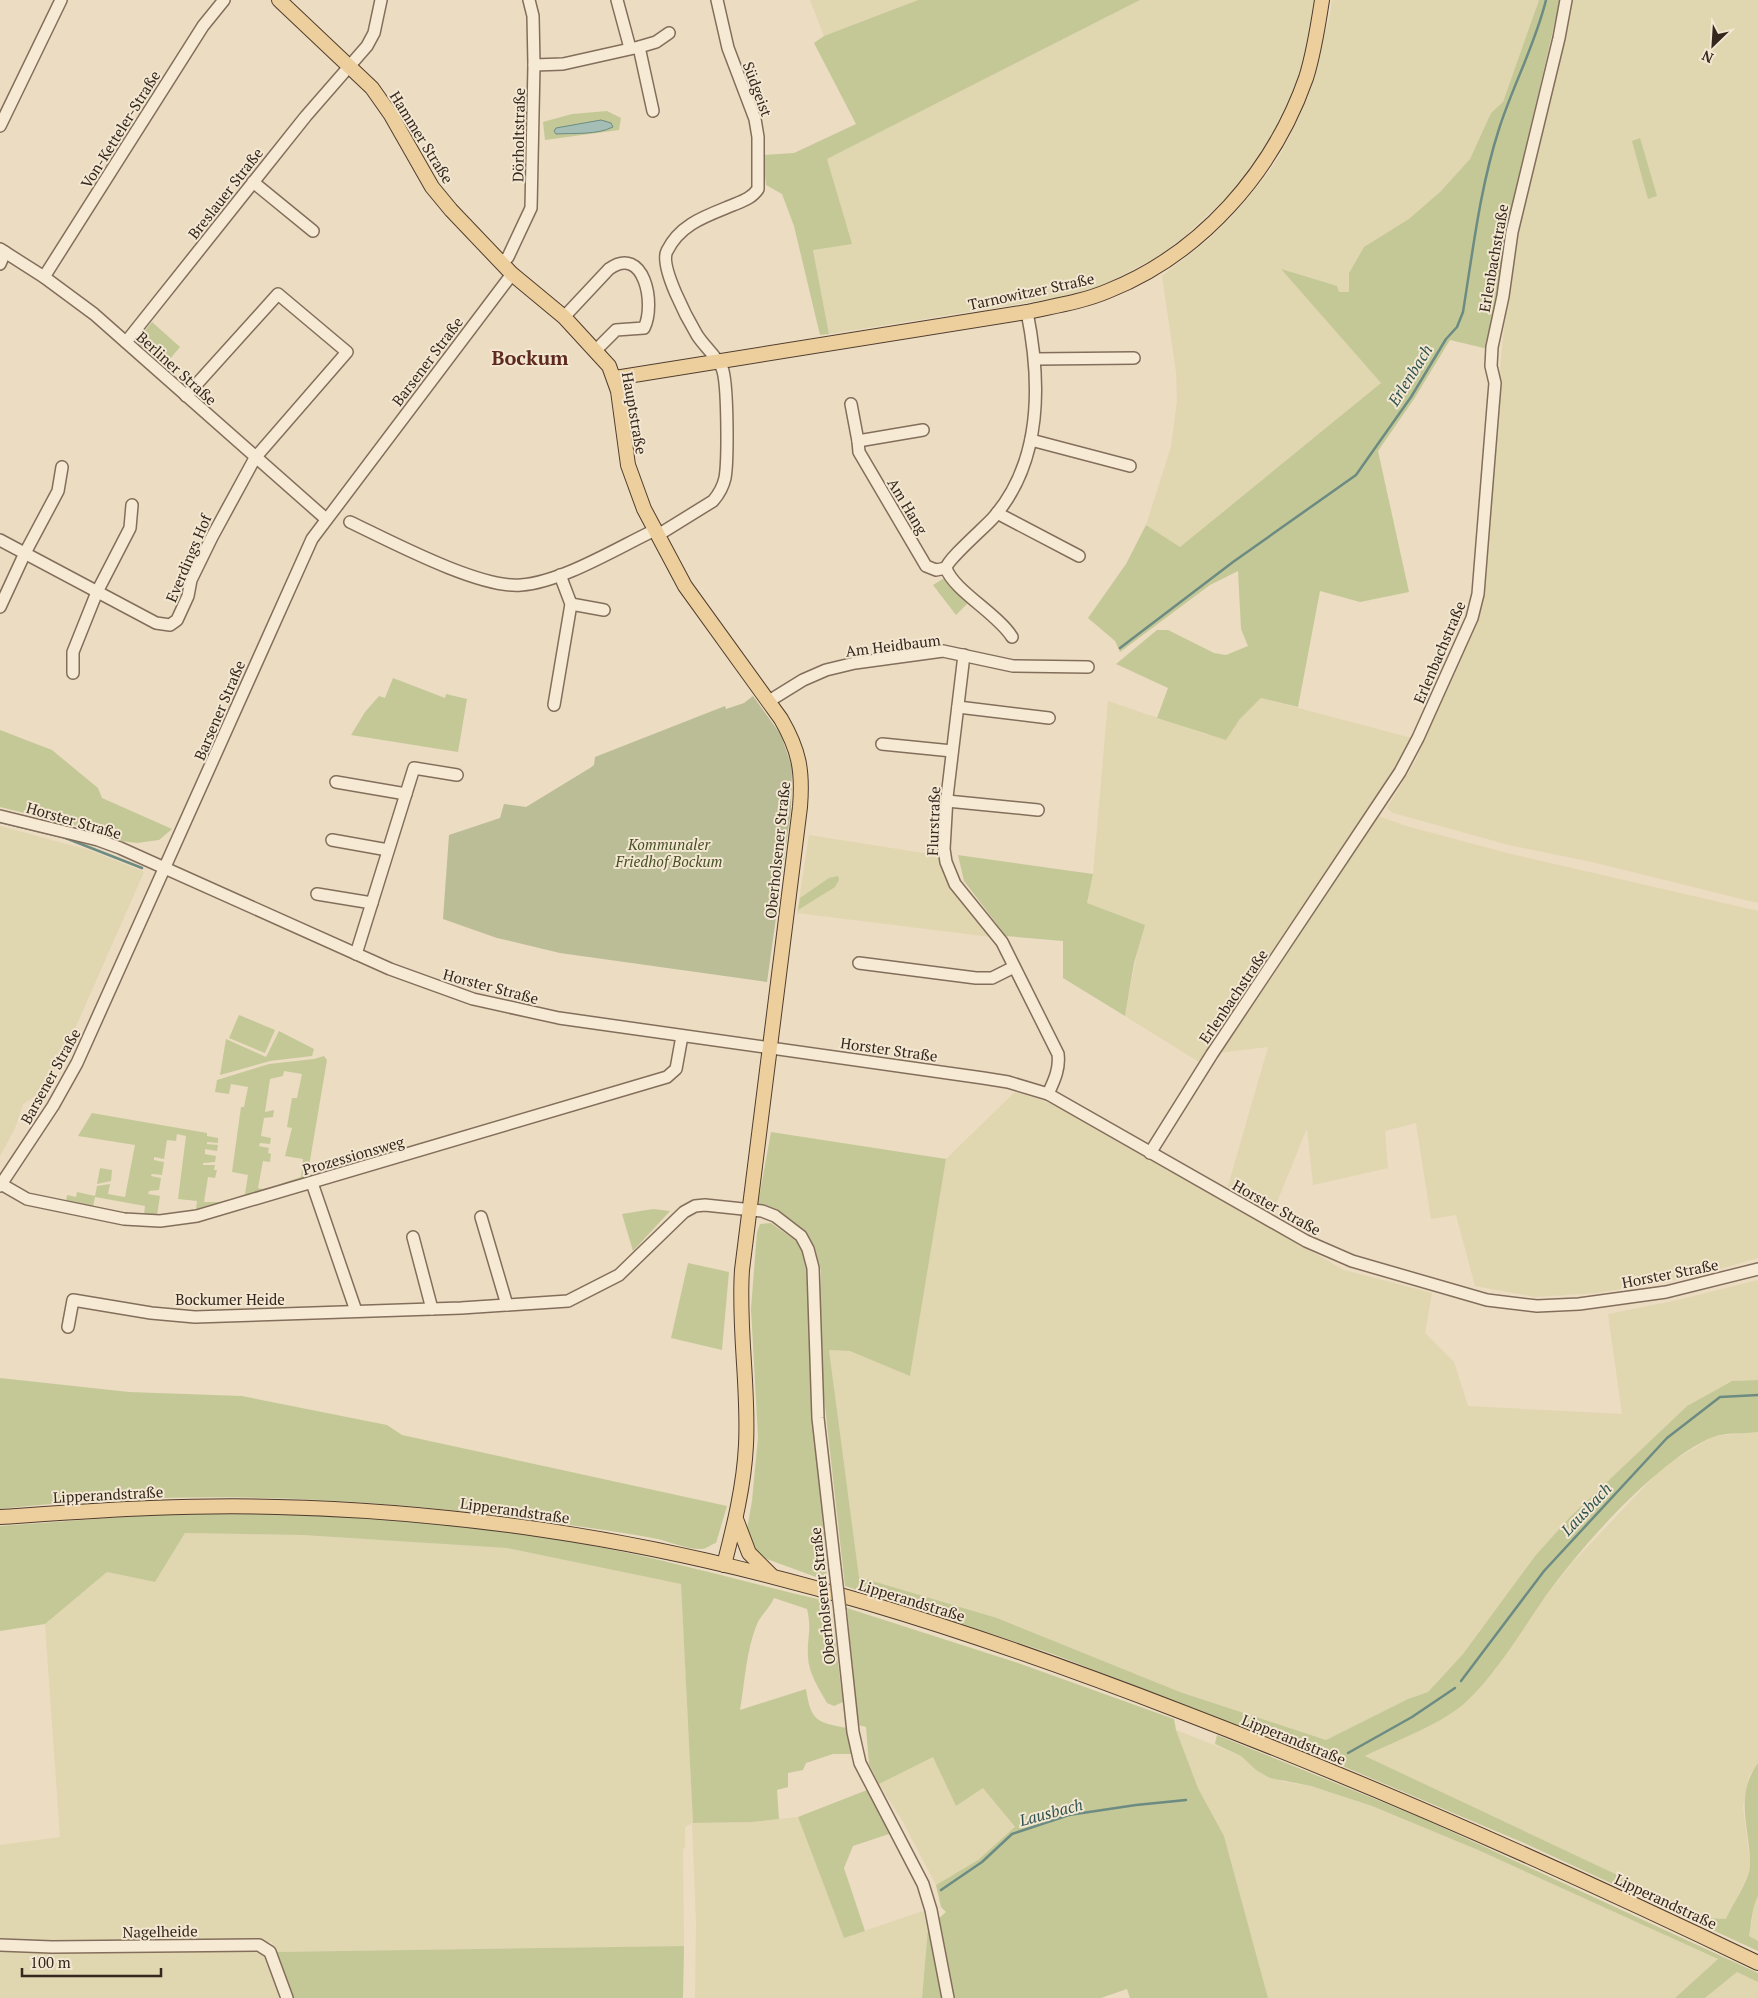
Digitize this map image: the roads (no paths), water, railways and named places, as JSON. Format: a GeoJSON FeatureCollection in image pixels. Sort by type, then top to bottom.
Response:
{"type":"FeatureCollection","features":[{"type":"Feature","properties":{"kind":"main road","name":"Hammer Straße"},"geometry":{"type":"LineString","coordinates":[[279,0],[350,65],[383,102],[432,187],[512,274]]}},
{"type":"Feature","properties":{"kind":"main road","name":"Tarnowitzer Straße"},"geometry":{"type":"LineString","coordinates":[[615,378],[1027,312],[1087,299],[1128,283],[1187,246],[1235,200],[1262,166],[1296,103],[1313,54],[1322,0]]}},
{"type":"Feature","properties":{"kind":"main road","name":"Hauptstraße"},"geometry":{"type":"LineString","coordinates":[[512,274],[564,317],[610,366],[615,378],[628,465],[636,492],[656,532]]}},
{"type":"Feature","properties":{"kind":"main road","name":"Oberholsener Straße"},"geometry":{"type":"LineString","coordinates":[[656,532],[685,586],[769,701],[792,737],[800,759],[801,773],[800,807],[748,1209],[740,1306],[746,1446],[735,1518],[724,1565]]}},
{"type":"Feature","properties":{"kind":"main road","name":"Lipperandstraße"},"geometry":{"type":"LineString","coordinates":[[0,1517],[181,1507],[274,1507],[386,1512],[546,1530],[611,1541],[774,1577],[863,1602],[1078,1672],[1286,1752],[1526,1853],[1758,1963]]}},
{"type":"Feature","properties":{"kind":"main road"},"geometry":{"type":"LineString","coordinates":[[735,1518],[748,1552],[764,1570],[774,1577]]}},
{"type":"Feature","properties":{"kind":"street"},"geometry":{"type":"LineString","coordinates":[[0,126],[61,0]]}},
{"type":"Feature","properties":{"kind":"street","name":"Von-Ketteler-Straße"},"geometry":{"type":"LineString","coordinates":[[44,277],[202,26],[224,0]]}},
{"type":"Feature","properties":{"kind":"street","name":"Breslauer Straße"},"geometry":{"type":"LineString","coordinates":[[126,342],[253,182],[367,46],[374,33],[381,0]]}},
{"type":"Feature","properties":{"kind":"street","name":"Dörholtstraße"},"geometry":{"type":"LineString","coordinates":[[502,263],[508,257],[531,208],[534,16],[528,0]]}},
{"type":"Feature","properties":{"kind":"street"},"geometry":{"type":"LineString","coordinates":[[617,0],[654,111]]}},
{"type":"Feature","properties":{"kind":"street","name":"Südgeist"},"geometry":{"type":"LineString","coordinates":[[717,0],[728,48],[755,120],[758,137],[758,189],[747,199],[695,221],[678,233],[665,253],[664,262],[686,314],[698,335],[718,361]]}},
{"type":"Feature","properties":{"kind":"street","name":"Erlenbachstraße"},"geometry":{"type":"LineString","coordinates":[[1150,1153],[1212,1054],[1400,772],[1418,738],[1472,618],[1478,594],[1495,383],[1491,366],[1492,347],[1503,296],[1520,196],[1559,38],[1566,0]]}},
{"type":"Feature","properties":{"kind":"street"},"geometry":{"type":"LineString","coordinates":[[534,65],[563,64],[656,42],[668,33]]}},
{"type":"Feature","properties":{"kind":"street"},"geometry":{"type":"LineString","coordinates":[[253,182],[313,231]]}},
{"type":"Feature","properties":{"kind":"street"},"geometry":{"type":"LineString","coordinates":[[0,264],[3,251]]}},
{"type":"Feature","properties":{"kind":"street","name":"Berliner Straße"},"geometry":{"type":"LineString","coordinates":[[3,251],[44,277],[88,309],[326,519]]}},
{"type":"Feature","properties":{"kind":"street"},"geometry":{"type":"LineString","coordinates":[[564,317],[608,269],[616,264],[624,262],[642,275],[648,286],[650,299],[644,328],[616,330],[596,350]]}},
{"type":"Feature","properties":{"kind":"street","name":"Barsener Straße"},"geometry":{"type":"LineString","coordinates":[[1,1185],[50,1111],[77,1063],[306,550],[326,519],[512,274]]}},
{"type":"Feature","properties":{"kind":"street","name":"Everdings Hof"},"geometry":{"type":"LineString","coordinates":[[0,540],[156,623],[170,625],[177,620],[188,596],[191,580],[215,530],[255,458],[347,352],[278,294],[186,396]]}},
{"type":"Feature","properties":{"kind":"street"},"geometry":{"type":"LineString","coordinates":[[1012,637],[1006,627],[959,584],[946,568],[948,562],[997,513],[1019,475],[1032,440],[1037,401],[1036,359],[1027,312]]}},
{"type":"Feature","properties":{"kind":"street"},"geometry":{"type":"LineString","coordinates":[[1036,359],[1134,358]]}},
{"type":"Feature","properties":{"kind":"street"},"geometry":{"type":"LineString","coordinates":[[350,522],[468,574],[492,581],[520,585],[560,575],[656,532],[713,501],[720,493],[724,483],[725,393],[723,370],[718,361]]}},
{"type":"Feature","properties":{"kind":"street","name":"Am Hang"},"geometry":{"type":"LineString","coordinates":[[851,404],[864,461],[926,566],[936,570],[946,568]]}},
{"type":"Feature","properties":{"kind":"street"},"geometry":{"type":"LineString","coordinates":[[858,441],[923,430]]}},
{"type":"Feature","properties":{"kind":"street"},"geometry":{"type":"LineString","coordinates":[[1032,440],[1130,466]]}},
{"type":"Feature","properties":{"kind":"street"},"geometry":{"type":"LineString","coordinates":[[0,607],[25,553],[58,491],[62,467]]}},
{"type":"Feature","properties":{"kind":"street"},"geometry":{"type":"LineString","coordinates":[[73,673],[73,652],[97,592],[130,528],[132,505]]}},
{"type":"Feature","properties":{"kind":"street"},"geometry":{"type":"LineString","coordinates":[[997,513],[1079,556]]}},
{"type":"Feature","properties":{"kind":"street"},"geometry":{"type":"LineString","coordinates":[[554,705],[571,604],[560,575]]}},
{"type":"Feature","properties":{"kind":"street"},"geometry":{"type":"LineString","coordinates":[[571,604],[604,610]]}},
{"type":"Feature","properties":{"kind":"street","name":"Am Heidbaum"},"geometry":{"type":"LineString","coordinates":[[769,701],[826,670],[855,663],[943,651],[1013,666],[1088,667]]}},
{"type":"Feature","properties":{"kind":"street","name":"Flurstraße"},"geometry":{"type":"LineString","coordinates":[[964,655],[947,800],[944,849],[946,862],[955,884],[1002,942],[1058,1054],[1059,1063],[1056,1077],[1048,1094]]}},
{"type":"Feature","properties":{"kind":"street"},"geometry":{"type":"LineString","coordinates":[[958,707],[1048,718]]}},
{"type":"Feature","properties":{"kind":"street"},"geometry":{"type":"LineString","coordinates":[[882,744],[952,751]]}},
{"type":"Feature","properties":{"kind":"street"},"geometry":{"type":"LineString","coordinates":[[356,954],[414,768],[456,775]]}},
{"type":"Feature","properties":{"kind":"street"},"geometry":{"type":"LineString","coordinates":[[336,782],[406,794]]}},
{"type":"Feature","properties":{"kind":"street"},"geometry":{"type":"LineString","coordinates":[[947,800],[1038,810]]}},
{"type":"Feature","properties":{"kind":"street","name":"Horster Straße"},"geometry":{"type":"LineString","coordinates":[[0,816],[98,840],[356,954],[441,989],[509,1008],[559,1018],[1008,1082],[1048,1094],[1324,1250],[1390,1273],[1506,1304],[1537,1306],[1620,1299],[1692,1286],[1758,1269]]}},
{"type":"Feature","properties":{"kind":"street"},"geometry":{"type":"LineString","coordinates":[[332,840],[388,850]]}},
{"type":"Feature","properties":{"kind":"street"},"geometry":{"type":"LineString","coordinates":[[316,894],[372,903]]}},
{"type":"Feature","properties":{"kind":"street"},"geometry":{"type":"LineString","coordinates":[[859,963],[976,978],[992,978],[1014,967]]}},
{"type":"Feature","properties":{"kind":"street","name":"Prozessionsweg"},"geometry":{"type":"LineString","coordinates":[[1,1185],[35,1202],[124,1219],[160,1221],[197,1216],[667,1077],[676,1069],[682,1036]]}},
{"type":"Feature","properties":{"kind":"street"},"geometry":{"type":"LineString","coordinates":[[312,1183],[356,1311]]}},
{"type":"Feature","properties":{"kind":"street","name":"Bockumer Heide"},"geometry":{"type":"LineString","coordinates":[[68,1327],[72,1300],[151,1313],[195,1317],[432,1309],[568,1301],[597,1288],[633,1263],[684,1212],[695,1206],[718,1205],[748,1209]]}},
{"type":"Feature","properties":{"kind":"street","name":"Oberholsener Straße"},"geometry":{"type":"LineString","coordinates":[[748,1209],[775,1216],[801,1236],[808,1249],[813,1268],[818,1418],[853,1732],[860,1763],[923,1884],[931,1910],[948,1998]]}},
{"type":"Feature","properties":{"kind":"street"},"geometry":{"type":"LineString","coordinates":[[481,1217],[507,1305]]}},
{"type":"Feature","properties":{"kind":"street"},"geometry":{"type":"LineString","coordinates":[[413,1237],[432,1309]]}},
{"type":"Feature","properties":{"kind":"street","name":"Nagelheide"},"geometry":{"type":"LineString","coordinates":[[0,1945],[71,1947],[258,1945],[270,1952],[286,1998]]}},
{"type":"Feature","properties":{"kind":"water"},"geometry":{"type":"Polygon","coordinates":[[[601,120],[611,123],[613,127],[607,130],[585,133],[556,134],[554,131],[556,128],[601,120]]]}},
{"type":"Feature","properties":{"kind":"waterway","name":"Erlenbach"},"geometry":{"type":"LineString","coordinates":[[1120,648],[1233,562],[1356,475],[1411,397],[1446,339],[1457,327],[1463,312],[1478,219],[1492,151],[1536,33],[1546,0]]}},
{"type":"Feature","properties":{"kind":"waterway"},"geometry":{"type":"LineString","coordinates":[[0,822],[63,837],[142,868]]}},
{"type":"Feature","properties":{"kind":"waterway","name":"Lausbach"},"geometry":{"type":"LineString","coordinates":[[1461,1681],[1544,1571],[1667,1438],[1720,1397],[1758,1395]]}},
{"type":"Feature","properties":{"kind":"waterway","name":"Lausbach"},"geometry":{"type":"LineString","coordinates":[[1348,1753],[1412,1717],[1455,1688]]}},
{"type":"Feature","properties":{"kind":"waterway","name":"Lausbach"},"geometry":{"type":"LineString","coordinates":[[941,1890],[982,1862],[1012,1834],[1069,1815],[1186,1800]]}},
{"type":"Feature","properties":{"kind":"district","name":"Bockum"},"geometry":{"type":"Point","coordinates":[530,357]}},
{"type":"Feature","properties":{"kind":"park label","name":"Kommunaler Friedhof Bockum"},"geometry":{"type":"Point","coordinates":[669,852]}}]}
